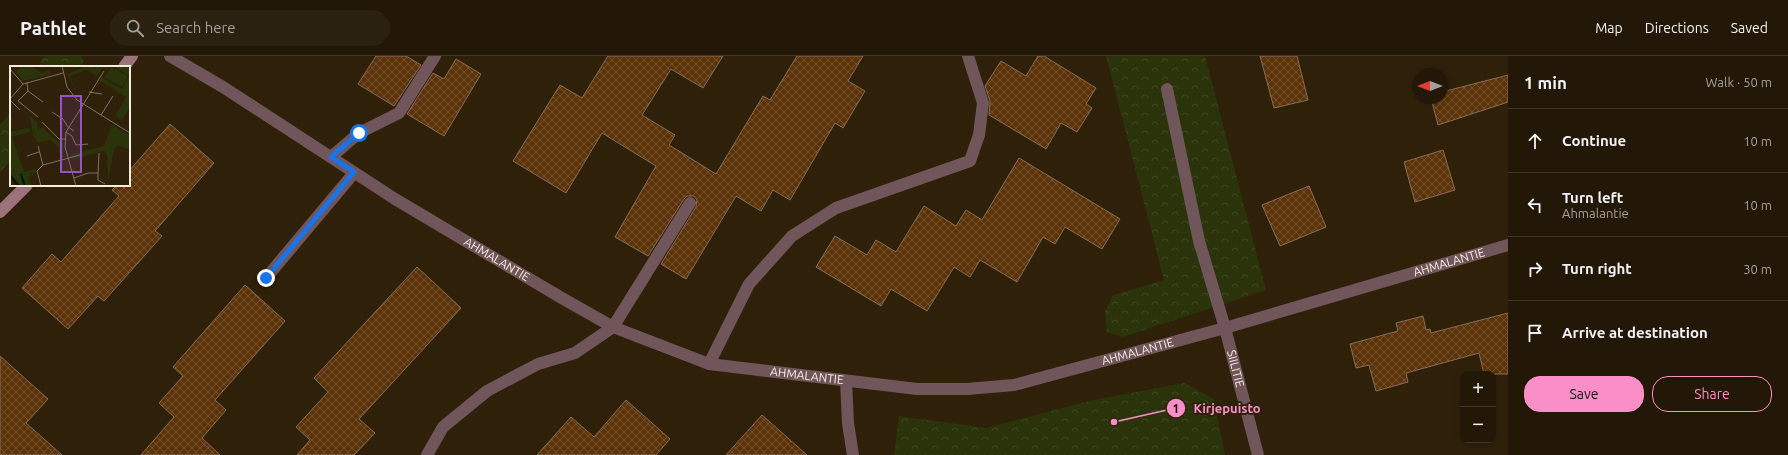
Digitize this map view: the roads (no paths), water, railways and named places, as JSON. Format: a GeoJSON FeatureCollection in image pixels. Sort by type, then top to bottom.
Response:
{"type":"FeatureCollection","features":[{"type":"Feature","properties":{"kind":"street"},"geometry":{"type":"LineString","coordinates":[[125,66],[132,56]]}},
{"type":"Feature","properties":{"kind":"street","name":"AHMALANTIE"},"geometry":{"type":"LineString","coordinates":[[170,56],[223,87],[395,199],[612,327],[709,364],[917,389],[967,389],[1014,384],[1225,328],[1508,245]]}},
{"type":"Feature","properties":{"kind":"street"},"geometry":{"type":"LineString","coordinates":[[331,157],[359,133],[399,113],[435,56]]}},
{"type":"Feature","properties":{"kind":"street"},"geometry":{"type":"LineString","coordinates":[[709,364],[749,284],[792,236],[836,208],[970,162],[979,135],[983,103],[968,56]]}},
{"type":"Feature","properties":{"kind":"street","name":"SIILITIE"},"geometry":{"type":"LineString","coordinates":[[1167,89],[1199,241],[1225,328],[1258,455]]}},
{"type":"Feature","properties":{"kind":"street"},"geometry":{"type":"LineString","coordinates":[[266,278],[354,172]]}},
{"type":"Feature","properties":{"kind":"street"},"geometry":{"type":"LineString","coordinates":[[0,212],[26,186]]}},
{"type":"Feature","properties":{"kind":"street"},"geometry":{"type":"LineString","coordinates":[[427,455],[443,427],[487,391],[538,364],[575,353],[612,327],[690,203]]}},
{"type":"Feature","properties":{"kind":"street"},"geometry":{"type":"LineString","coordinates":[[846,381],[848,423],[853,455]]}},
{"type":"Feature","properties":{"kind":"place","name":"Kirjepuisto"},"geometry":{"type":"Point","coordinates":[1114,422]}}]}
